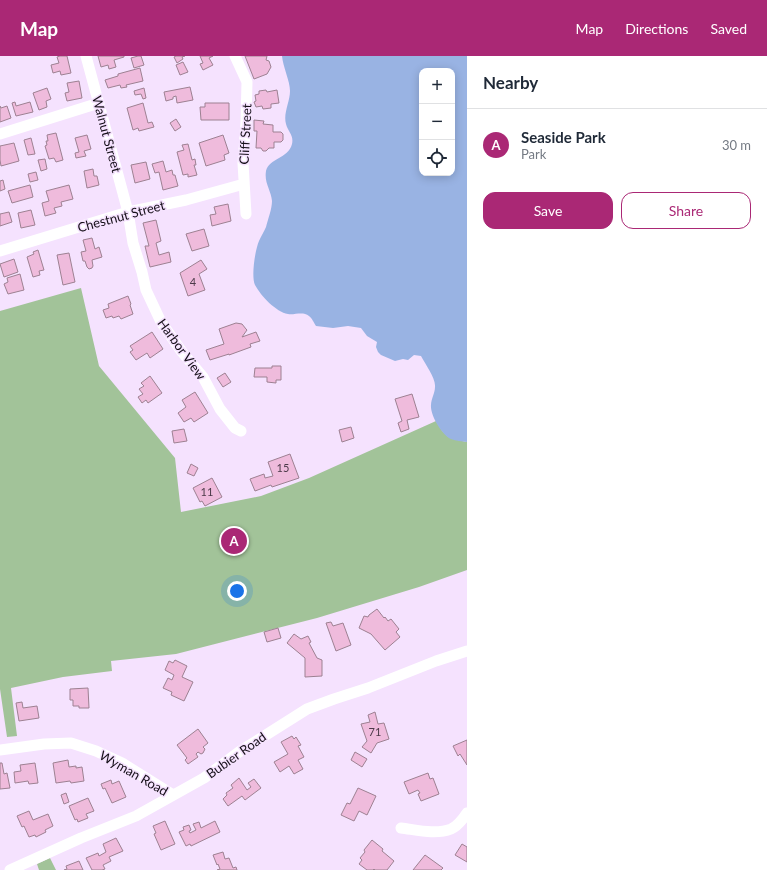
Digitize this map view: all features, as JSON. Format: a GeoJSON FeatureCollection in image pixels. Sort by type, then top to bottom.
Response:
{"type":"FeatureCollection","features":[{"type":"Feature","properties":{"kind":"street","name":"Walnut Street"},"geometry":{"type":"LineString","coordinates":[[86,56],[128,212]]}},
{"type":"Feature","properties":{"kind":"street","name":"Cliff Street"},"geometry":{"type":"LineString","coordinates":[[235,56],[247,82],[243,163],[246,214]]}},
{"type":"Feature","properties":{"kind":"street"},"geometry":{"type":"LineString","coordinates":[[0,134],[99,103]]}},
{"type":"Feature","properties":{"kind":"street","name":"Chestnut Street"},"geometry":{"type":"LineString","coordinates":[[0,251],[128,212],[186,200],[244,184]]}},
{"type":"Feature","properties":{"kind":"street","name":"Harbor View"},"geometry":{"type":"LineString","coordinates":[[128,212],[133,243],[146,290],[154,309],[171,337],[203,377],[220,409],[235,428],[241,431]]}},
{"type":"Feature","properties":{"kind":"street","name":"Bubier Road"},"geometry":{"type":"LineString","coordinates":[[10,870],[81,838],[136,816],[204,778],[239,752],[307,709],[366,689],[436,661],[467,651]]}},
{"type":"Feature","properties":{"kind":"street","name":"Wyman Road"},"geometry":{"type":"LineString","coordinates":[[0,750],[44,744],[71,743],[96,751],[122,763],[173,795]]}},
{"type":"Feature","properties":{"kind":"street"},"geometry":{"type":"LineString","coordinates":[[401,828],[437,832],[452,829],[467,813]]}},
{"type":"Feature","properties":{"kind":"green space"},"geometry":{"type":"Polygon","coordinates":[[[81,288],[99,366],[175,458],[181,512],[261,496],[309,478],[436,421],[445,434],[451,438],[467,442],[467,570],[419,587],[317,618],[176,654],[111,661],[112,671],[63,677],[11,688],[17,736],[7,737],[0,689],[0,311],[81,288]]]}},
{"type":"Feature","properties":{"kind":"green space"},"geometry":{"type":"Polygon","coordinates":[[[50,858],[56,870],[39,870],[37,864],[50,858]]]}},
{"type":"Feature","properties":{"kind":"water"},"geometry":{"type":"Polygon","coordinates":[[[282,56],[467,56],[467,442],[451,439],[437,424],[431,409],[435,383],[421,356],[414,355],[408,360],[403,359],[395,361],[381,355],[376,347],[377,342],[367,336],[361,328],[348,326],[333,328],[316,326],[311,318],[302,313],[283,313],[274,307],[261,294],[255,285],[253,270],[256,251],[266,227],[272,204],[266,179],[266,171],[271,163],[287,153],[292,144],[292,136],[285,120],[290,91],[282,56]]]}},
{"type":"Feature","properties":{"kind":"building"},"geometry":{"type":"Polygon","coordinates":[[[67,56],[71,73],[61,75],[60,71],[53,73],[51,65],[59,63],[57,57],[67,56]]]}},
{"type":"Feature","properties":{"kind":"building"},"geometry":{"type":"Polygon","coordinates":[[[98,56],[124,57],[114,60],[116,67],[109,69],[108,65],[101,67],[98,56]]]}},
{"type":"Feature","properties":{"kind":"building"},"geometry":{"type":"Polygon","coordinates":[[[141,56],[144,65],[134,68],[131,58],[141,56]]]}},
{"type":"Feature","properties":{"kind":"building"},"geometry":{"type":"Polygon","coordinates":[[[185,56],[182,57],[183,59],[177,63],[174,57],[185,56]]]}},
{"type":"Feature","properties":{"kind":"building"},"geometry":{"type":"Polygon","coordinates":[[[200,56],[213,56],[209,58],[213,65],[203,70],[200,64],[203,63],[200,56]]]}},
{"type":"Feature","properties":{"kind":"building"},"geometry":{"type":"Polygon","coordinates":[[[245,56],[267,56],[266,60],[269,61],[271,67],[267,74],[254,79],[245,56]]]}},
{"type":"Feature","properties":{"kind":"building"},"geometry":{"type":"Polygon","coordinates":[[[183,62],[188,72],[180,75],[176,65],[183,62]]]}},
{"type":"Feature","properties":{"kind":"building"},"geometry":{"type":"Polygon","coordinates":[[[140,68],[143,81],[126,85],[127,87],[121,88],[120,85],[108,88],[105,80],[118,76],[118,74],[140,68]]]}},
{"type":"Feature","properties":{"kind":"building"},"geometry":{"type":"Polygon","coordinates":[[[79,81],[82,98],[67,101],[65,93],[69,92],[67,83],[79,81]]]}},
{"type":"Feature","properties":{"kind":"building"},"geometry":{"type":"Polygon","coordinates":[[[190,87],[193,100],[177,103],[176,96],[173,97],[173,99],[166,101],[164,92],[190,87]]]}},
{"type":"Feature","properties":{"kind":"building"},"geometry":{"type":"Polygon","coordinates":[[[47,88],[51,99],[46,101],[47,107],[39,110],[33,93],[47,88]]]}},
{"type":"Feature","properties":{"kind":"building"},"geometry":{"type":"Polygon","coordinates":[[[144,88],[146,98],[143,99],[141,94],[135,95],[134,91],[144,88]]]}},
{"type":"Feature","properties":{"kind":"building"},"geometry":{"type":"Polygon","coordinates":[[[266,90],[267,92],[277,90],[279,103],[271,104],[271,108],[263,109],[262,106],[256,107],[254,102],[256,101],[255,95],[259,94],[259,91],[266,90]]]}},
{"type":"Feature","properties":{"kind":"building"},"geometry":{"type":"Polygon","coordinates":[[[15,102],[16,106],[30,102],[33,112],[16,116],[12,103],[15,102]]]}},
{"type":"Feature","properties":{"kind":"building"},"geometry":{"type":"Polygon","coordinates":[[[143,103],[148,123],[152,122],[154,127],[139,131],[138,128],[133,130],[127,108],[143,103]]]}},
{"type":"Feature","properties":{"kind":"building"},"geometry":{"type":"Polygon","coordinates":[[[205,103],[229,103],[229,120],[201,120],[200,107],[205,107],[205,103]]]}},
{"type":"Feature","properties":{"kind":"building"},"geometry":{"type":"Polygon","coordinates":[[[0,106],[1,108],[7,106],[11,118],[0,122],[0,106]]]}},
{"type":"Feature","properties":{"kind":"building"},"geometry":{"type":"Polygon","coordinates":[[[176,119],[181,127],[175,131],[170,123],[176,119]]]}},
{"type":"Feature","properties":{"kind":"building"},"geometry":{"type":"Polygon","coordinates":[[[254,120],[264,121],[263,124],[273,125],[273,132],[281,132],[283,134],[283,140],[281,142],[274,142],[274,148],[269,148],[266,151],[263,151],[261,148],[256,148],[257,131],[254,131],[254,120]]]}},
{"type":"Feature","properties":{"kind":"building"},"geometry":{"type":"Polygon","coordinates":[[[56,133],[63,160],[56,162],[54,158],[49,159],[45,146],[47,145],[46,141],[48,141],[47,135],[56,133]]]}},
{"type":"Feature","properties":{"kind":"building"},"geometry":{"type":"Polygon","coordinates":[[[87,135],[91,149],[84,151],[86,156],[76,158],[75,153],[79,152],[75,138],[87,135]]]}},
{"type":"Feature","properties":{"kind":"building"},"geometry":{"type":"Polygon","coordinates":[[[223,135],[229,153],[224,155],[225,160],[206,166],[199,143],[223,135]]]}},
{"type":"Feature","properties":{"kind":"building"},"geometry":{"type":"Polygon","coordinates":[[[31,138],[35,154],[28,155],[24,140],[31,138]]]}},
{"type":"Feature","properties":{"kind":"building"},"geometry":{"type":"Polygon","coordinates":[[[14,143],[19,161],[1,166],[0,146],[14,143]]]}},
{"type":"Feature","properties":{"kind":"building"},"geometry":{"type":"Polygon","coordinates":[[[188,144],[192,160],[195,159],[196,165],[194,165],[197,175],[188,177],[188,174],[183,175],[177,152],[184,150],[182,145],[188,144]]]}},
{"type":"Feature","properties":{"kind":"building"},"geometry":{"type":"Polygon","coordinates":[[[45,159],[47,169],[41,171],[38,160],[45,159]]]}},
{"type":"Feature","properties":{"kind":"building"},"geometry":{"type":"Polygon","coordinates":[[[163,161],[166,172],[172,170],[173,175],[175,175],[178,186],[163,190],[159,172],[155,173],[152,164],[163,161]]]}},
{"type":"Feature","properties":{"kind":"building"},"geometry":{"type":"Polygon","coordinates":[[[146,162],[150,179],[135,183],[131,165],[146,162]]]}},
{"type":"Feature","properties":{"kind":"building"},"geometry":{"type":"Polygon","coordinates":[[[93,169],[94,176],[97,176],[99,185],[87,188],[84,171],[93,169]]]}},
{"type":"Feature","properties":{"kind":"building"},"geometry":{"type":"Polygon","coordinates":[[[36,172],[38,180],[30,182],[28,174],[36,172]]]}},
{"type":"Feature","properties":{"kind":"building"},"geometry":{"type":"Polygon","coordinates":[[[3,180],[5,189],[0,191],[0,181],[3,180]]]}},
{"type":"Feature","properties":{"kind":"building"},"geometry":{"type":"Polygon","coordinates":[[[30,185],[33,197],[12,203],[8,191],[30,185]]]}},
{"type":"Feature","properties":{"kind":"building"},"geometry":{"type":"Polygon","coordinates":[[[69,185],[73,199],[61,202],[62,206],[54,208],[56,213],[45,216],[42,203],[49,201],[46,191],[69,185]]]}},
{"type":"Feature","properties":{"kind":"building"},"geometry":{"type":"Polygon","coordinates":[[[228,204],[231,221],[212,226],[210,215],[216,214],[214,207],[228,204]]]}},
{"type":"Feature","properties":{"kind":"building"},"geometry":{"type":"Polygon","coordinates":[[[31,210],[35,225],[21,228],[18,213],[31,210]]]}},
{"type":"Feature","properties":{"kind":"building"},"geometry":{"type":"Polygon","coordinates":[[[9,212],[12,222],[0,226],[0,214],[9,212]]]}},
{"type":"Feature","properties":{"kind":"building"},"geometry":{"type":"Polygon","coordinates":[[[156,220],[161,241],[156,243],[159,255],[169,252],[171,262],[150,267],[145,246],[149,246],[143,223],[156,220]]]}},
{"type":"Feature","properties":{"kind":"building"},"geometry":{"type":"Polygon","coordinates":[[[204,229],[209,246],[192,251],[186,234],[204,229]]]}},
{"type":"Feature","properties":{"kind":"building"},"geometry":{"type":"Polygon","coordinates":[[[92,238],[95,249],[99,247],[102,257],[92,260],[93,266],[89,269],[85,261],[83,261],[81,252],[86,251],[83,240],[92,238]]]}},
{"type":"Feature","properties":{"kind":"building"},"geometry":{"type":"Polygon","coordinates":[[[38,250],[44,270],[39,271],[40,275],[33,277],[27,257],[34,254],[33,252],[38,250]]]}},
{"type":"Feature","properties":{"kind":"building"},"geometry":{"type":"Polygon","coordinates":[[[69,253],[75,282],[63,285],[57,255],[69,253]]]}},
{"type":"Feature","properties":{"kind":"building"},"geometry":{"type":"Polygon","coordinates":[[[14,259],[18,272],[4,277],[0,264],[14,259]]]}},
{"type":"Feature","properties":{"kind":"building"},"geometry":{"type":"Polygon","coordinates":[[[201,260],[207,269],[199,274],[205,290],[188,296],[180,273],[201,260]]]}},
{"type":"Feature","properties":{"kind":"building"},"geometry":{"type":"Polygon","coordinates":[[[20,274],[24,290],[8,294],[4,284],[8,282],[7,278],[20,274]]]}},
{"type":"Feature","properties":{"kind":"building"},"geometry":{"type":"Polygon","coordinates":[[[128,296],[133,314],[121,319],[119,316],[106,318],[103,310],[109,308],[108,304],[128,296]]]}},
{"type":"Feature","properties":{"kind":"building"},"geometry":{"type":"Polygon","coordinates":[[[236,323],[242,324],[247,330],[242,337],[256,332],[260,341],[250,344],[251,347],[210,360],[206,350],[224,344],[219,329],[236,323]]]}},
{"type":"Feature","properties":{"kind":"building"},"geometry":{"type":"Polygon","coordinates":[[[152,332],[163,349],[150,358],[147,353],[136,360],[130,352],[133,350],[130,346],[152,332]]]}},
{"type":"Feature","properties":{"kind":"building"},"geometry":{"type":"Polygon","coordinates":[[[272,366],[281,366],[281,380],[276,380],[276,383],[267,382],[267,377],[254,377],[255,368],[272,368],[272,366]]]}},
{"type":"Feature","properties":{"kind":"building"},"geometry":{"type":"Polygon","coordinates":[[[225,373],[231,382],[223,387],[217,378],[225,373]]]}},
{"type":"Feature","properties":{"kind":"building"},"geometry":{"type":"Polygon","coordinates":[[[150,376],[162,393],[148,403],[146,400],[142,403],[138,397],[143,394],[139,389],[144,386],[141,383],[150,376]]]}},
{"type":"Feature","properties":{"kind":"building"},"geometry":{"type":"Polygon","coordinates":[[[195,392],[208,413],[194,422],[191,418],[184,422],[178,413],[186,407],[182,400],[195,392]]]}},
{"type":"Feature","properties":{"kind":"building"},"geometry":{"type":"Polygon","coordinates":[[[412,394],[419,417],[407,420],[409,429],[401,432],[398,423],[402,421],[395,399],[412,394]]]}},
{"type":"Feature","properties":{"kind":"building"},"geometry":{"type":"Polygon","coordinates":[[[351,427],[354,438],[342,442],[339,430],[351,427]]]}},
{"type":"Feature","properties":{"kind":"building"},"geometry":{"type":"Polygon","coordinates":[[[184,429],[187,441],[174,443],[172,431],[184,429]]]}},
{"type":"Feature","properties":{"kind":"building"},"geometry":{"type":"Polygon","coordinates":[[[290,454],[299,478],[272,487],[271,485],[255,491],[250,479],[264,474],[265,478],[273,476],[268,462],[290,454]]]}},
{"type":"Feature","properties":{"kind":"building"},"geometry":{"type":"Polygon","coordinates":[[[191,464],[198,468],[194,476],[187,473],[191,464]]]}},
{"type":"Feature","properties":{"kind":"building"},"geometry":{"type":"Polygon","coordinates":[[[212,478],[222,497],[205,506],[202,501],[200,502],[193,488],[212,478]]]}},
{"type":"Feature","properties":{"kind":"building"},"geometry":{"type":"Polygon","coordinates":[[[377,609],[388,621],[391,619],[399,629],[396,632],[400,637],[385,650],[371,634],[359,628],[364,616],[368,617],[377,609]]]}},
{"type":"Feature","properties":{"kind":"building"},"geometry":{"type":"Polygon","coordinates":[[[331,622],[333,626],[343,623],[351,645],[336,651],[326,623],[331,622]]]}},
{"type":"Feature","properties":{"kind":"building"},"geometry":{"type":"Polygon","coordinates":[[[278,628],[281,638],[267,642],[264,632],[278,628]]]}},
{"type":"Feature","properties":{"kind":"building"},"geometry":{"type":"Polygon","coordinates":[[[294,634],[301,639],[308,636],[311,642],[309,643],[317,658],[322,660],[322,676],[305,677],[305,658],[287,643],[294,634]]]}},
{"type":"Feature","properties":{"kind":"building"},"geometry":{"type":"Polygon","coordinates":[[[175,660],[187,666],[182,677],[193,682],[184,701],[171,695],[172,692],[163,688],[168,678],[172,680],[174,675],[165,670],[169,661],[173,663],[175,660]]]}},
{"type":"Feature","properties":{"kind":"building"},"geometry":{"type":"Polygon","coordinates":[[[88,688],[89,708],[79,708],[79,706],[73,706],[73,700],[70,700],[70,689],[88,688]]]}},
{"type":"Feature","properties":{"kind":"building"},"geometry":{"type":"Polygon","coordinates":[[[22,702],[23,708],[37,706],[39,718],[19,721],[16,703],[22,702]]]}},
{"type":"Feature","properties":{"kind":"building"},"geometry":{"type":"Polygon","coordinates":[[[375,712],[378,724],[384,723],[389,739],[377,743],[371,753],[362,747],[367,741],[361,724],[370,722],[368,715],[375,712]]]}},
{"type":"Feature","properties":{"kind":"building"},"geometry":{"type":"Polygon","coordinates":[[[198,729],[208,743],[203,747],[205,749],[203,753],[201,754],[198,752],[196,754],[198,757],[188,764],[185,760],[187,758],[177,745],[198,729]]]}},
{"type":"Feature","properties":{"kind":"building"},"geometry":{"type":"Polygon","coordinates":[[[292,736],[294,739],[296,737],[301,745],[298,746],[304,757],[298,760],[303,769],[294,774],[289,766],[280,772],[274,762],[288,754],[281,742],[292,736]]]}},
{"type":"Feature","properties":{"kind":"building"},"geometry":{"type":"Polygon","coordinates":[[[467,740],[467,765],[460,754],[458,756],[453,746],[467,740]]]}},
{"type":"Feature","properties":{"kind":"building"},"geometry":{"type":"Polygon","coordinates":[[[355,752],[367,759],[362,767],[351,760],[355,752]]]}},
{"type":"Feature","properties":{"kind":"building"},"geometry":{"type":"Polygon","coordinates":[[[68,760],[69,767],[82,767],[84,781],[56,783],[53,763],[68,760]]]}},
{"type":"Feature","properties":{"kind":"building"},"geometry":{"type":"Polygon","coordinates":[[[0,763],[2,763],[4,774],[7,773],[10,788],[0,789],[0,763]]]}},
{"type":"Feature","properties":{"kind":"building"},"geometry":{"type":"Polygon","coordinates":[[[35,763],[38,783],[29,784],[28,781],[15,783],[14,772],[21,771],[20,765],[35,763]]]}},
{"type":"Feature","properties":{"kind":"building"},"geometry":{"type":"Polygon","coordinates":[[[428,773],[430,779],[433,778],[439,794],[421,801],[418,790],[409,794],[404,782],[428,773]]]}},
{"type":"Feature","properties":{"kind":"building"},"geometry":{"type":"Polygon","coordinates":[[[239,778],[247,790],[251,787],[248,783],[254,779],[261,788],[245,800],[242,796],[228,806],[223,799],[227,795],[226,793],[233,788],[231,785],[239,778]]]}},
{"type":"Feature","properties":{"kind":"building"},"geometry":{"type":"Polygon","coordinates":[[[111,780],[112,784],[119,781],[126,797],[112,803],[105,788],[103,789],[101,784],[111,780]]]}},
{"type":"Feature","properties":{"kind":"building"},"geometry":{"type":"Polygon","coordinates":[[[358,788],[376,796],[367,815],[359,811],[354,821],[341,815],[347,803],[350,804],[358,788]]]}},
{"type":"Feature","properties":{"kind":"building"},"geometry":{"type":"Polygon","coordinates":[[[66,793],[69,802],[64,804],[61,795],[66,793]]]}},
{"type":"Feature","properties":{"kind":"building"},"geometry":{"type":"Polygon","coordinates":[[[88,798],[94,811],[86,814],[88,818],[78,822],[77,819],[75,820],[69,806],[88,798]]]}},
{"type":"Feature","properties":{"kind":"building"},"geometry":{"type":"Polygon","coordinates":[[[29,811],[33,820],[48,814],[53,826],[45,830],[46,832],[36,837],[35,835],[29,837],[17,816],[29,811]]]}},
{"type":"Feature","properties":{"kind":"building"},"geometry":{"type":"Polygon","coordinates":[[[165,821],[175,844],[161,850],[154,834],[156,833],[153,826],[165,821]]]}},
{"type":"Feature","properties":{"kind":"building"},"geometry":{"type":"Polygon","coordinates":[[[215,821],[220,832],[191,846],[190,844],[186,846],[179,832],[184,830],[183,827],[189,825],[191,830],[189,831],[190,833],[196,830],[193,824],[199,822],[201,828],[215,821]]]}},
{"type":"Feature","properties":{"kind":"building"},"geometry":{"type":"Polygon","coordinates":[[[116,838],[123,851],[109,857],[111,861],[103,865],[105,869],[92,870],[86,858],[98,853],[99,856],[106,852],[103,844],[116,838]]]}},
{"type":"Feature","properties":{"kind":"building"},"geometry":{"type":"Polygon","coordinates":[[[372,840],[394,861],[387,870],[367,870],[359,864],[362,860],[360,858],[365,852],[364,850],[372,840]]]}},
{"type":"Feature","properties":{"kind":"building"},"geometry":{"type":"Polygon","coordinates":[[[462,844],[467,847],[467,862],[455,855],[462,844]]]}},
{"type":"Feature","properties":{"kind":"building"},"geometry":{"type":"Polygon","coordinates":[[[223,852],[225,859],[229,858],[233,868],[236,867],[237,870],[217,870],[220,869],[213,855],[223,852]]]}},
{"type":"Feature","properties":{"kind":"building"},"geometry":{"type":"Polygon","coordinates":[[[425,855],[443,868],[441,870],[413,870],[425,855]]]}},
{"type":"Feature","properties":{"kind":"building"},"geometry":{"type":"Polygon","coordinates":[[[79,861],[83,870],[64,870],[67,869],[66,866],[79,861]]]}},
{"type":"Feature","properties":{"kind":"place","name":"Seaside Park"},"geometry":{"type":"Point","coordinates":[234,541]}}]}
